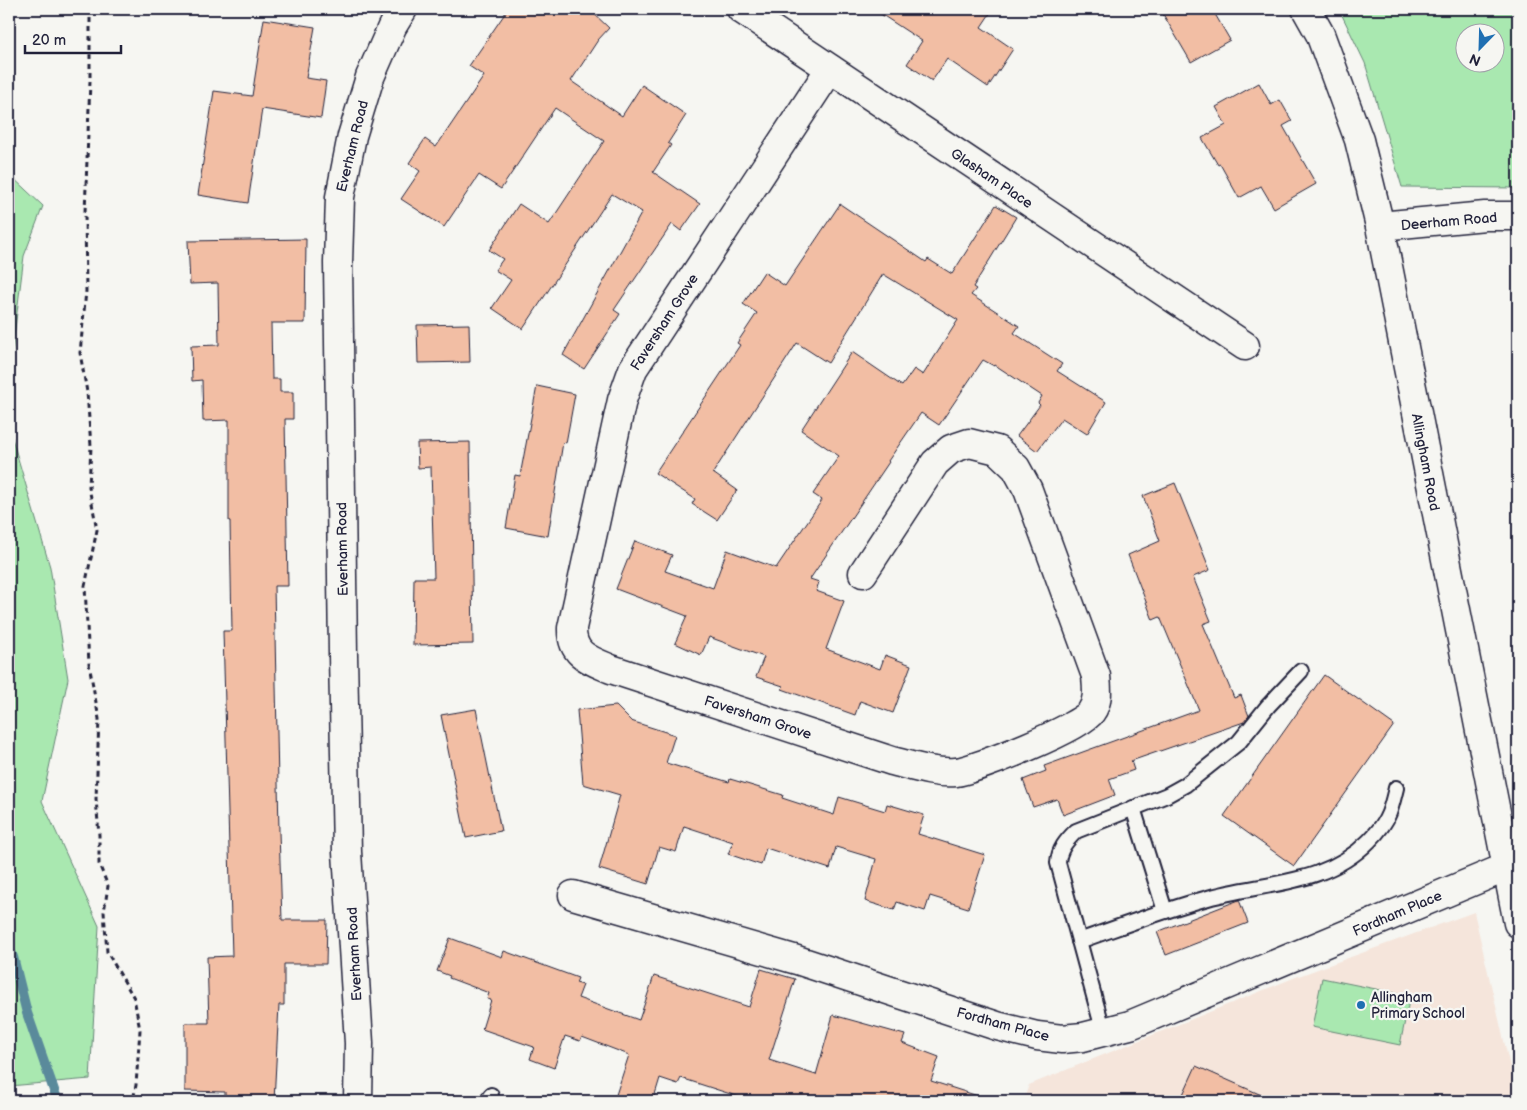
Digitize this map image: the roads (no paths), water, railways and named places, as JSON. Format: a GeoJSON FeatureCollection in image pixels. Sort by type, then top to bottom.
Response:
{"type":"FeatureCollection","features":[{"type":"Feature","properties":{"kind":"street","name":"Everham Road"},"geometry":{"type":"LineString","coordinates":[[358,1101],[359,1042],[348,852],[346,773],[338,263],[340,197],[352,136],[370,77],[392,27],[403,9]]}},
{"type":"Feature","properties":{"kind":"street","name":"Glasham Place"},"geometry":{"type":"LineString","coordinates":[[741,9],[1245,346]]}},
{"type":"Feature","properties":{"kind":"street","name":"Allingham Road"},"geometry":{"type":"LineString","coordinates":[[1306,9],[1320,34],[1359,140],[1380,226],[1518,923]]}},
{"type":"Feature","properties":{"kind":"street","name":"Faversham Grove"},"geometry":{"type":"LineString","coordinates":[[830,69],[633,369],[622,400],[572,628],[574,646],[583,656],[611,669],[892,761],[933,771],[956,772],[977,766],[1076,724],[1091,713],[1098,694],[1096,676],[1028,490],[1016,468],[997,450],[969,443],[951,449],[940,458],[899,516],[863,573]]}},
{"type":"Feature","properties":{"kind":"street","name":"Deerham Road"},"geometry":{"type":"LineString","coordinates":[[1380,226],[1485,216],[1518,216]]}},
{"type":"Feature","properties":{"kind":"street","name":"Fordham Place"},"geometry":{"type":"LineString","coordinates":[[573,895],[796,960],[997,1026],[1037,1036],[1062,1039],[1104,1033],[1130,1025],[1507,867]]}},
{"type":"Feature","properties":{"kind":"lane"},"geometry":{"type":"LineString","coordinates":[[1104,1033],[1058,863],[1060,850],[1066,840],[1076,831],[1167,795],[1185,785],[1239,742],[1268,706],[1301,671]]}},
{"type":"Feature","properties":{"kind":"lane"},"geometry":{"type":"LineString","coordinates":[[1079,941],[1210,897],[1295,881],[1328,870],[1353,856],[1379,831],[1389,815],[1396,788]]}},
{"type":"Feature","properties":{"kind":"lane"},"geometry":{"type":"LineString","coordinates":[[1133,808],[1165,911]]}},
{"type":"Feature","properties":{"kind":"waterway"},"geometry":{"type":"LineString","coordinates":[[9,948],[27,1013],[59,1101]]}},
{"type":"Feature","properties":{"kind":"place","name":"Allingham Primary School"},"geometry":{"type":"Point","coordinates":[1361,1005]}}]}
